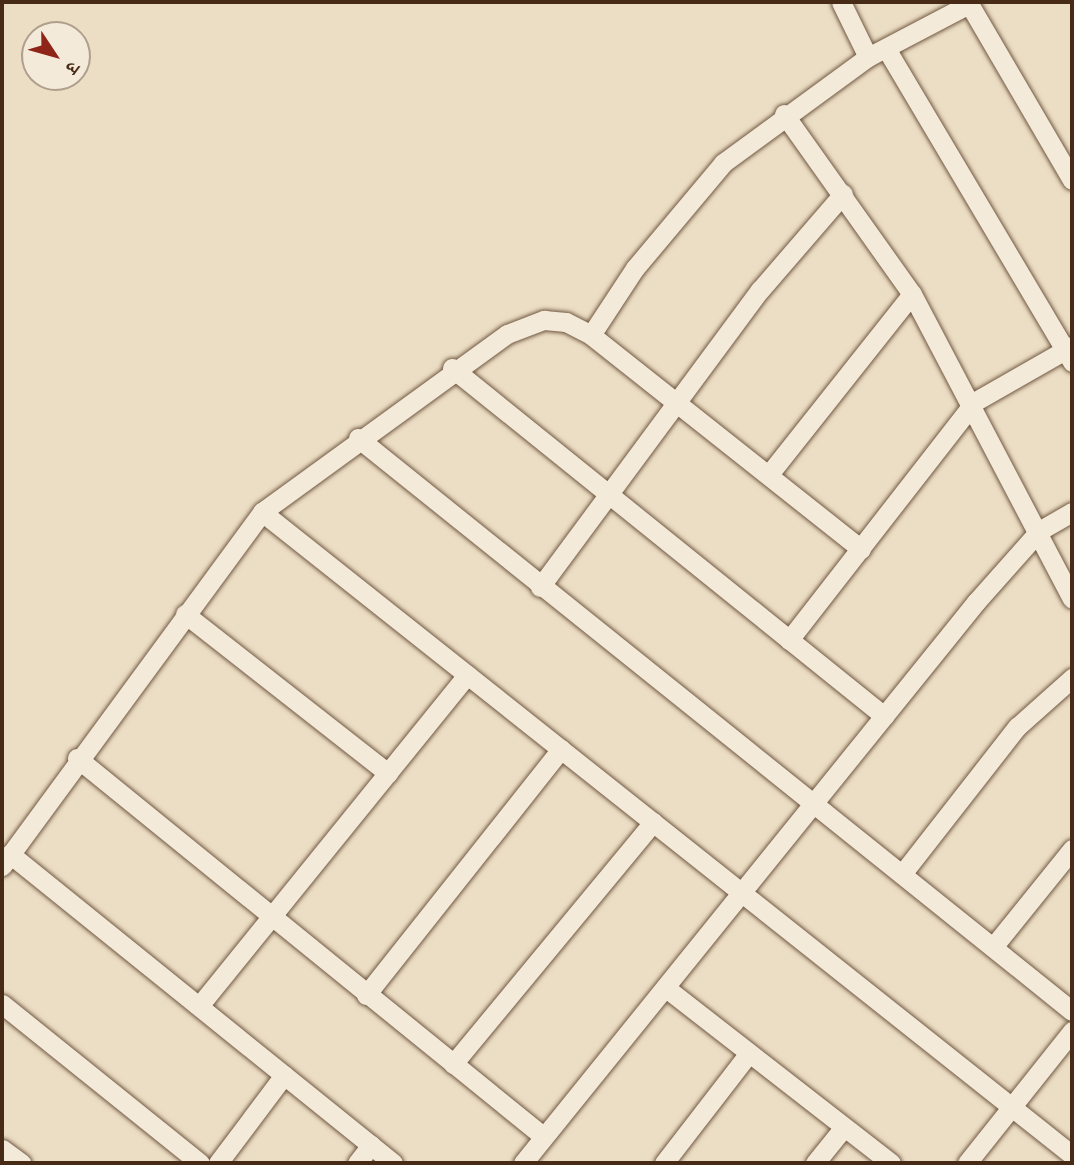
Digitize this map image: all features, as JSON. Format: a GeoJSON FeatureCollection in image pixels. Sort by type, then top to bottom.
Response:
{"type":"FeatureCollection","features":[{"type":"Feature","properties":{"kind":"street"},"geometry":{"type":"LineString","coordinates":[[789,640],[974,402],[1070,353],[877,53],[841,2]]}},
{"type":"Feature","properties":{"kind":"street"},"geometry":{"type":"LineString","coordinates":[[592,335],[682,206],[784,114],[877,53],[968,3],[1072,180]]}},
{"type":"Feature","properties":{"kind":"street"},"geometry":{"type":"LineString","coordinates":[[784,114],[912,294],[974,402],[1072,598]]}},
{"type":"Feature","properties":{"kind":"street"},"geometry":{"type":"LineString","coordinates":[[540,587],[677,402],[843,194]]}},
{"type":"Feature","properties":{"kind":"street"},"geometry":{"type":"LineString","coordinates":[[770,472],[912,294]]}},
{"type":"Feature","properties":{"kind":"street"},"geometry":{"type":"LineString","coordinates":[[393,1163],[199,1006],[6,860],[76,758],[262,512],[452,368],[544,320],[592,335],[770,472],[861,549]]}},
{"type":"Feature","properties":{"kind":"street"},"geometry":{"type":"LineString","coordinates":[[452,368],[607,496],[884,716]]}},
{"type":"Feature","properties":{"kind":"street"},"geometry":{"type":"LineString","coordinates":[[358,438],[540,587],[1072,1011]]}},
{"type":"Feature","properties":{"kind":"street"},"geometry":{"type":"LineString","coordinates":[[262,512],[1072,1155]]}},
{"type":"Feature","properties":{"kind":"street"},"geometry":{"type":"LineString","coordinates":[[523,1163],[745,894],[884,716],[1039,531],[1072,512]]}},
{"type":"Feature","properties":{"kind":"street"},"geometry":{"type":"LineString","coordinates":[[185,614],[388,773]]}},
{"type":"Feature","properties":{"kind":"street"},"geometry":{"type":"LineString","coordinates":[[199,1006],[467,675]]}},
{"type":"Feature","properties":{"kind":"street"},"geometry":{"type":"LineString","coordinates":[[902,874],[1017,727],[1072,678]]}},
{"type":"Feature","properties":{"kind":"street"},"geometry":{"type":"LineString","coordinates":[[366,995],[561,749]]}},
{"type":"Feature","properties":{"kind":"street"},"geometry":{"type":"LineString","coordinates":[[76,758],[270,919],[544,1137]]}},
{"type":"Feature","properties":{"kind":"street"},"geometry":{"type":"LineString","coordinates":[[453,1064],[653,822]]}},
{"type":"Feature","properties":{"kind":"street"},"geometry":{"type":"LineString","coordinates":[[993,947],[1072,849]]}},
{"type":"Feature","properties":{"kind":"street"},"geometry":{"type":"LineString","coordinates":[[666,988],[891,1163]]}},
{"type":"Feature","properties":{"kind":"street"},"geometry":{"type":"LineString","coordinates":[[2,1004],[200,1163]]}},
{"type":"Feature","properties":{"kind":"street"},"geometry":{"type":"LineString","coordinates":[[967,1163],[1072,1031]]}},
{"type":"Feature","properties":{"kind":"street"},"geometry":{"type":"LineString","coordinates":[[664,1163],[749,1053]]}},
{"type":"Feature","properties":{"kind":"street"},"geometry":{"type":"LineString","coordinates":[[218,1163],[284,1075]]}},
{"type":"Feature","properties":{"kind":"street"},"geometry":{"type":"LineString","coordinates":[[816,1163],[844,1126]]}},
{"type":"Feature","properties":{"kind":"street"},"geometry":{"type":"LineString","coordinates":[[357,1163],[371,1145]]}},
{"type":"Feature","properties":{"kind":"street"},"geometry":{"type":"LineString","coordinates":[[2,1149],[20,1163]]}}]}
